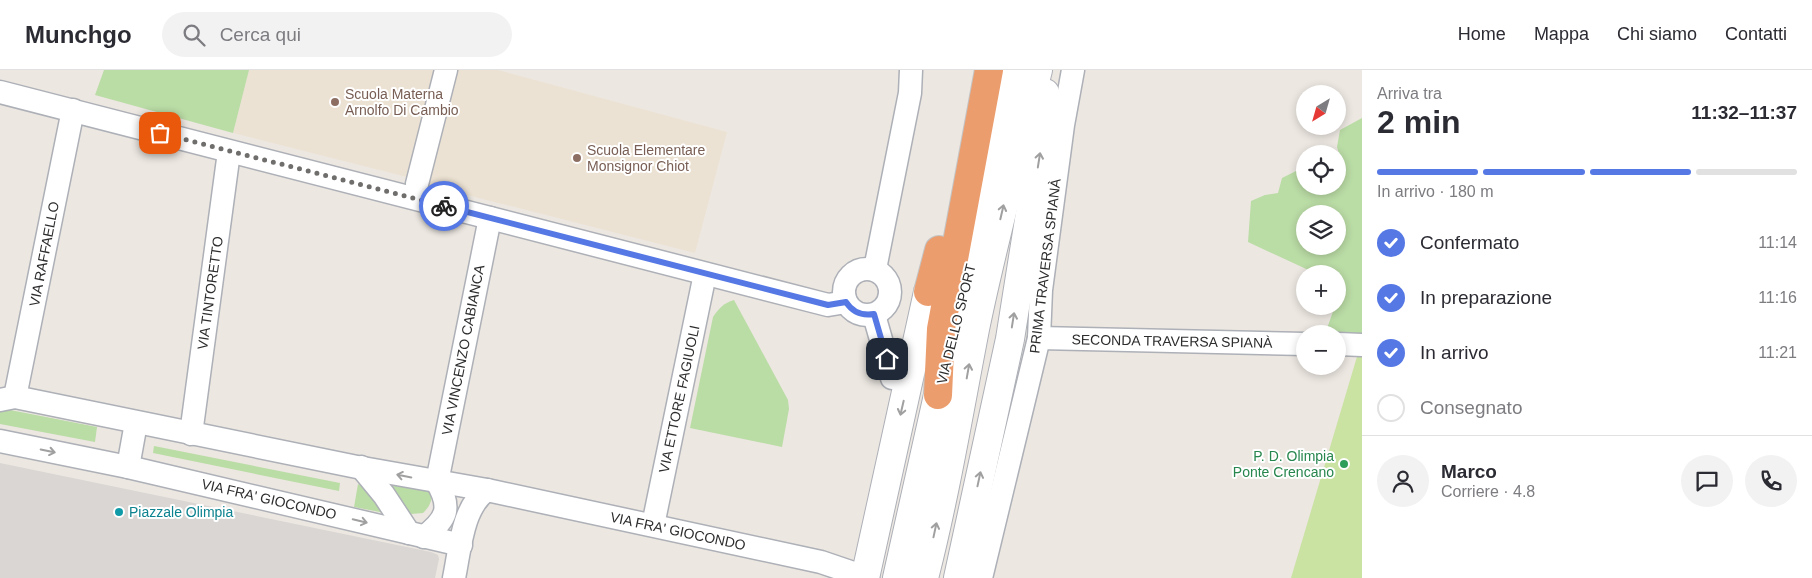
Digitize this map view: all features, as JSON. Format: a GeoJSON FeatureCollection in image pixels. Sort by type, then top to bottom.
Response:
{"type":"FeatureCollection","features":[{"type":"Feature","properties":{"kind":"highway"},"geometry":{"type":"LineString","coordinates":[[928,292],[988,70]]}},
{"type":"Feature","properties":{"kind":"highway"},"geometry":{"type":"LineString","coordinates":[[938,395],[941,330],[988,70]]}},
{"type":"Feature","properties":{"kind":"street"},"geometry":{"type":"LineString","coordinates":[[417,184],[446,70]]}},
{"type":"Feature","properties":{"kind":"street"},"geometry":{"type":"LineString","coordinates":[[875,270],[910,93],[911,70]]}},
{"type":"Feature","properties":{"kind":"street","name":"VIA DELLO SPORT"},"geometry":{"type":"LineString","coordinates":[[897,578],[938,395],[955,336],[997,143],[1016,70]]}},
{"type":"Feature","properties":{"kind":"street","name":"VIA DELLO SPORT"},"geometry":{"type":"LineString","coordinates":[[924,578],[1004,202],[1038,70]]}},
{"type":"Feature","properties":{"kind":"street"},"geometry":{"type":"LineString","coordinates":[[958,578],[1010,338],[1042,138],[1047,70]]}},
{"type":"Feature","properties":{"kind":"street","name":"PRIMA TRAVERSA SPIANÀ"},"geometry":{"type":"LineString","coordinates":[[981,578],[1039,338],[1041,290],[1063,125],[1073,70]]}},
{"type":"Feature","properties":{"kind":"street"},"geometry":{"type":"LineString","coordinates":[[0,92],[828,305],[846,302]]}},
{"type":"Feature","properties":{"kind":"street","name":"VIA RAFFAELLO"},"geometry":{"type":"LineString","coordinates":[[5,395],[73,110]]}},
{"type":"Feature","properties":{"kind":"street","name":"VIA TINTORETTO"},"geometry":{"type":"LineString","coordinates":[[192,434],[229,152]]}},
{"type":"Feature","properties":{"kind":"street","name":"VIA VINCENZO CABIANCA"},"geometry":{"type":"LineString","coordinates":[[437,482],[490,218]]}},
{"type":"Feature","properties":{"kind":"street"},"geometry":{"type":"LineString","coordinates":[[859,270],[875,270],[886,278],[891,292],[886,306],[868,316],[855,312],[846,302],[844,287],[852,273],[859,270]]}},
{"type":"Feature","properties":{"kind":"street","name":"VIA ETTORE FAGIUOLI"},"geometry":{"type":"LineString","coordinates":[[653,525],[705,274]]}},
{"type":"Feature","properties":{"kind":"street"},"geometry":{"type":"LineString","coordinates":[[866,578],[928,292]]}},
{"type":"Feature","properties":{"kind":"street"},"geometry":{"type":"LineString","coordinates":[[874,314],[892,378]]}},
{"type":"Feature","properties":{"kind":"street","name":"SECONDA TRAVERSA SPIANÀ"},"geometry":{"type":"LineString","coordinates":[[1039,338],[1296,344]]}},
{"type":"Feature","properties":{"kind":"street"},"geometry":{"type":"LineString","coordinates":[[1346,344],[1362,345]]}},
{"type":"Feature","properties":{"kind":"street","name":"VIA FRA' GIOCONDO"},"geometry":{"type":"LineString","coordinates":[[5,395],[136,423],[437,482],[487,490],[653,525],[821,562],[866,578]]}},
{"type":"Feature","properties":{"kind":"street"},"geometry":{"type":"LineString","coordinates":[[128,467],[136,423]]}},
{"type":"Feature","properties":{"kind":"street","name":"VIA FRA' GIOCONDO"},"geometry":{"type":"LineString","coordinates":[[0,441],[128,467],[461,545]]}},
{"type":"Feature","properties":{"kind":"street"},"geometry":{"type":"LineString","coordinates":[[361,467],[417,535],[438,526],[446,511],[445,495],[437,482]]}},
{"type":"Feature","properties":{"kind":"street"},"geometry":{"type":"LineString","coordinates":[[454,578],[469,509],[479,496],[487,490]]}},
{"type":"Feature","properties":{"kind":"shaded area","name":"Scuola Materna Arnolfo Di Cambio"},"geometry":{"type":"Polygon","coordinates":[[[249,70],[437,70],[411,178],[233,133],[249,70]]]}},
{"type":"Feature","properties":{"kind":"shaded area","name":"Scuola Elementare Monsignor Chiot"},"geometry":{"type":"Polygon","coordinates":[[[454,70],[498,70],[727,132],[695,253],[428,185],[454,70]]]}},
{"type":"Feature","properties":{"kind":"shaded area","name":"Piazzale Olimpia"},"geometry":{"type":"Polygon","coordinates":[[[0,463],[431,552],[438,555],[439,559],[435,578],[0,578],[0,463]]]}},
{"type":"Feature","properties":{"kind":"green space"},"geometry":{"type":"Polygon","coordinates":[[[104,70],[249,70],[233,133],[95,95],[104,70]]]}},
{"type":"Feature","properties":{"kind":"green space"},"geometry":{"type":"Polygon","coordinates":[[[1362,118],[1362,336],[1346,335],[1346,325],[1328,325],[1332,315],[1346,315],[1346,265],[1298,265],[1248,242],[1251,201],[1265,195],[1278,193],[1282,178],[1296,171],[1296,195],[1346,195],[1346,145],[1337,145],[1339,135],[1346,135],[1346,127],[1362,118]]]}},
{"type":"Feature","properties":{"kind":"green space"},"geometry":{"type":"Polygon","coordinates":[[[734,300],[788,400],[789,409],[782,447],[690,428],[713,317],[722,306],[734,300]]]}},
{"type":"Feature","properties":{"kind":"green space","name":"P. D. Olimpia Ponte Crencano"},"geometry":{"type":"Polygon","coordinates":[[[1359,350],[1362,351],[1362,578],[1291,578],[1359,350]]]}},
{"type":"Feature","properties":{"kind":"green space"},"geometry":{"type":"Polygon","coordinates":[[[0,408],[97,427],[95,442],[0,424],[0,408]]]}},
{"type":"Feature","properties":{"kind":"green space"},"geometry":{"type":"Polygon","coordinates":[[[154,446],[340,483],[339,491],[153,453],[154,446]]]}},
{"type":"Feature","properties":{"kind":"green space"},"geometry":{"type":"Polygon","coordinates":[[[376,472],[431,488],[431,502],[428,507],[423,513],[411,514],[376,472]]]}},
{"type":"Feature","properties":{"kind":"green space"},"geometry":{"type":"Polygon","coordinates":[[[358,484],[372,493],[385,513],[354,507],[358,484]]]}},
{"type":"Feature","properties":{"kind":"way so far"},"geometry":{"type":"LineString","coordinates":[[160,133],[444,206]]}},
{"type":"Feature","properties":{"kind":"place","name":"Scuola Materna Arnolfo Di Cambio"},"geometry":{"type":"Point","coordinates":[335,102]}},
{"type":"Feature","properties":{"kind":"place","name":"Scuola Elementare Monsignor Chiot"},"geometry":{"type":"Point","coordinates":[577,158]}},
{"type":"Feature","properties":{"kind":"place","name":"P. D. Olimpia Ponte Crencano"},"geometry":{"type":"Point","coordinates":[1344,464]}},
{"type":"Feature","properties":{"kind":"place","name":"Piazzale Olimpia"},"geometry":{"type":"Point","coordinates":[119,512]}},
{"type":"Feature","properties":{"kind":"route"},"geometry":{"type":"LineString","coordinates":[[444,206],[828,305],[846,302],[850,308],[861,315],[868,316],[874,314],[887,359]]}}]}
